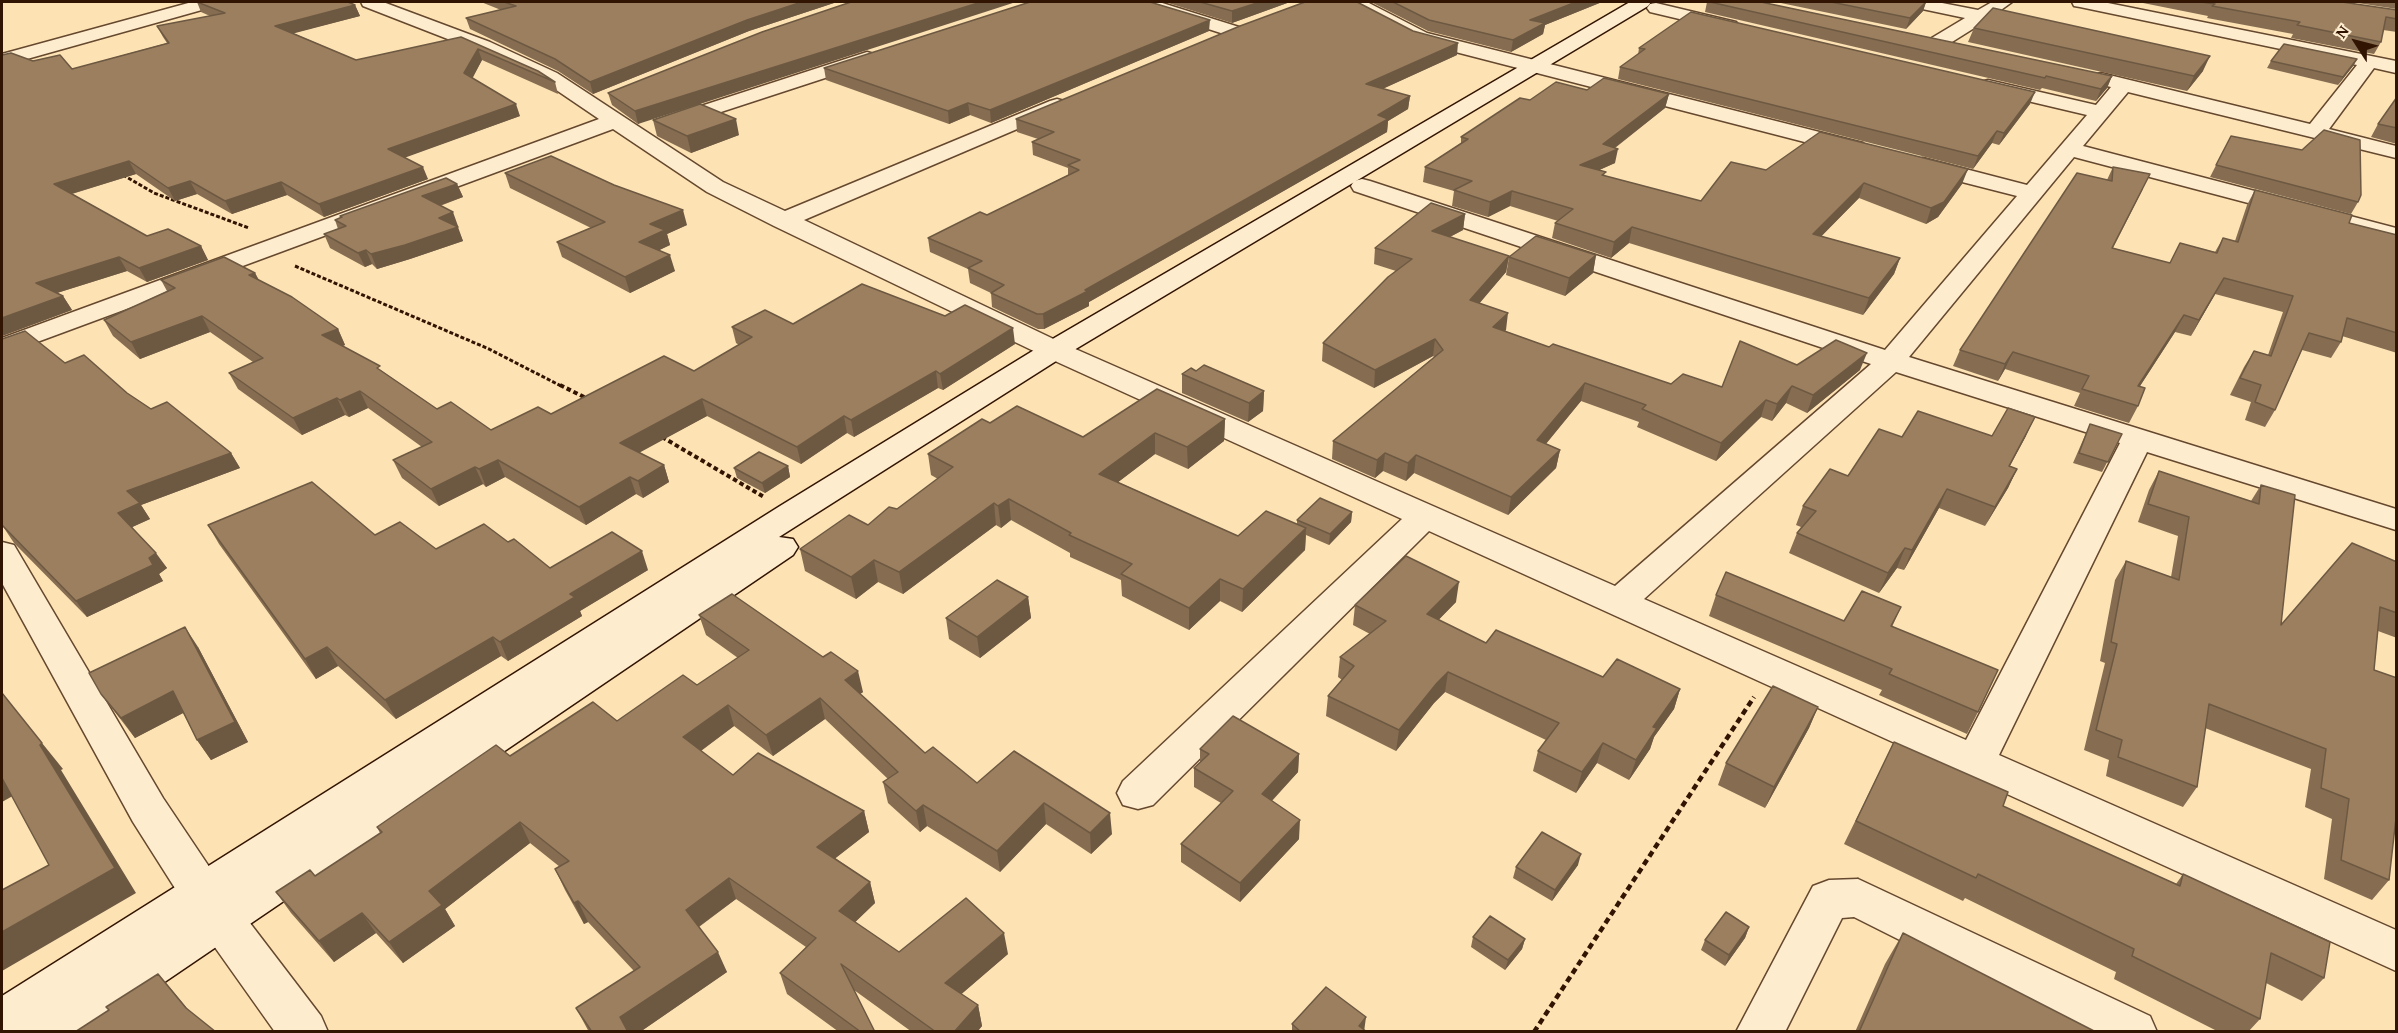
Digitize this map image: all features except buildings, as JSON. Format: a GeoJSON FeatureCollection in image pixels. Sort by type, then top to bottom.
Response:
{"type":"FeatureCollection","features":[{"type":"Feature","properties":{"kind":"street"},"geometry":{"type":"LineString","coordinates":[[2,60],[210,2]]}},
{"type":"Feature","properties":{"kind":"street"},"geometry":{"type":"LineString","coordinates":[[369,2],[483,46],[541,73],[613,114],[715,187],[1065,355],[2397,951]]}},
{"type":"Feature","properties":{"kind":"street"},"geometry":{"type":"LineString","coordinates":[[1143,2],[1233,31]]}},
{"type":"Feature","properties":{"kind":"street"},"geometry":{"type":"LineString","coordinates":[[1355,2],[1420,36],[1873,153]]}},
{"type":"Feature","properties":{"kind":"street"},"geometry":{"type":"LineString","coordinates":[[1914,2],[1981,16]]}},
{"type":"Feature","properties":{"kind":"street"},"geometry":{"type":"LineString","coordinates":[[1937,43],[2003,2]]}},
{"type":"Feature","properties":{"kind":"street"},"geometry":{"type":"LineString","coordinates":[[2080,2],[2397,67]]}},
{"type":"Feature","properties":{"kind":"street"},"geometry":{"type":"LineString","coordinates":[[50,1032],[211,906],[792,513],[1362,186],[1650,3],[1750,30]]}},
{"type":"Feature","properties":{"kind":"street"},"geometry":{"type":"LineString","coordinates":[[1211,41],[1255,23]]}},
{"type":"Feature","properties":{"kind":"street"},"geometry":{"type":"LineString","coordinates":[[1915,38],[1960,48]]}},
{"type":"Feature","properties":{"kind":"street"},"geometry":{"type":"LineString","coordinates":[[2,347],[287,242],[613,114],[884,52]]}},
{"type":"Feature","properties":{"kind":"street"},"geometry":{"type":"LineString","coordinates":[[2316,131],[2369,62]]}},
{"type":"Feature","properties":{"kind":"street"},"geometry":{"type":"LineString","coordinates":[[2,1022],[211,906],[802,533],[1065,355],[1544,69]]}},
{"type":"Feature","properties":{"kind":"street"},"geometry":{"type":"LineString","coordinates":[[2077,74],[2397,152]]}},
{"type":"Feature","properties":{"kind":"street"},"geometry":{"type":"LineString","coordinates":[[1972,82],[2100,112]]}},
{"type":"Feature","properties":{"kind":"street"},"geometry":{"type":"LineString","coordinates":[[1619,602],[1891,362],[2124,84]]}},
{"type":"Feature","properties":{"kind":"street"},"geometry":{"type":"LineString","coordinates":[[782,221],[1079,96]]}},
{"type":"Feature","properties":{"kind":"street"},"geometry":{"type":"LineString","coordinates":[[2069,149],[2397,235]]}},
{"type":"Feature","properties":{"kind":"street"},"geometry":{"type":"LineString","coordinates":[[1907,162],[2032,193]]}},
{"type":"Feature","properties":{"kind":"street"},"geometry":{"type":"LineString","coordinates":[[1362,186],[1891,362],[2397,520]]}},
{"type":"Feature","properties":{"kind":"street"},"geometry":{"type":"LineString","coordinates":[[1975,762],[2138,439]]}},
{"type":"Feature","properties":{"kind":"street"},"geometry":{"type":"LineString","coordinates":[[1138,793],[1424,517]]}},
{"type":"Feature","properties":{"kind":"street"},"geometry":{"type":"LineString","coordinates":[[2,553],[148,810],[211,906],[304,1032]]}},
{"type":"Feature","properties":{"kind":"street"},"geometry":{"type":"LineString","coordinates":[[1760,1032],[1829,899],[1858,898],[2133,1032]]}},
{"type":"Feature","properties":{"kind":"path"},"geometry":{"type":"LineString","coordinates":[[115,171],[154,193],[287,242]]}},
{"type":"Feature","properties":{"kind":"path"},"geometry":{"type":"LineString","coordinates":[[261,251],[489,348],[593,402]]}},
{"type":"Feature","properties":{"kind":"path"},"geometry":{"type":"LineString","coordinates":[[656,434],[792,513]]}},
{"type":"Feature","properties":{"kind":"path"},"geometry":{"type":"LineString","coordinates":[[1534,1032],[1771,671]]}}]}
